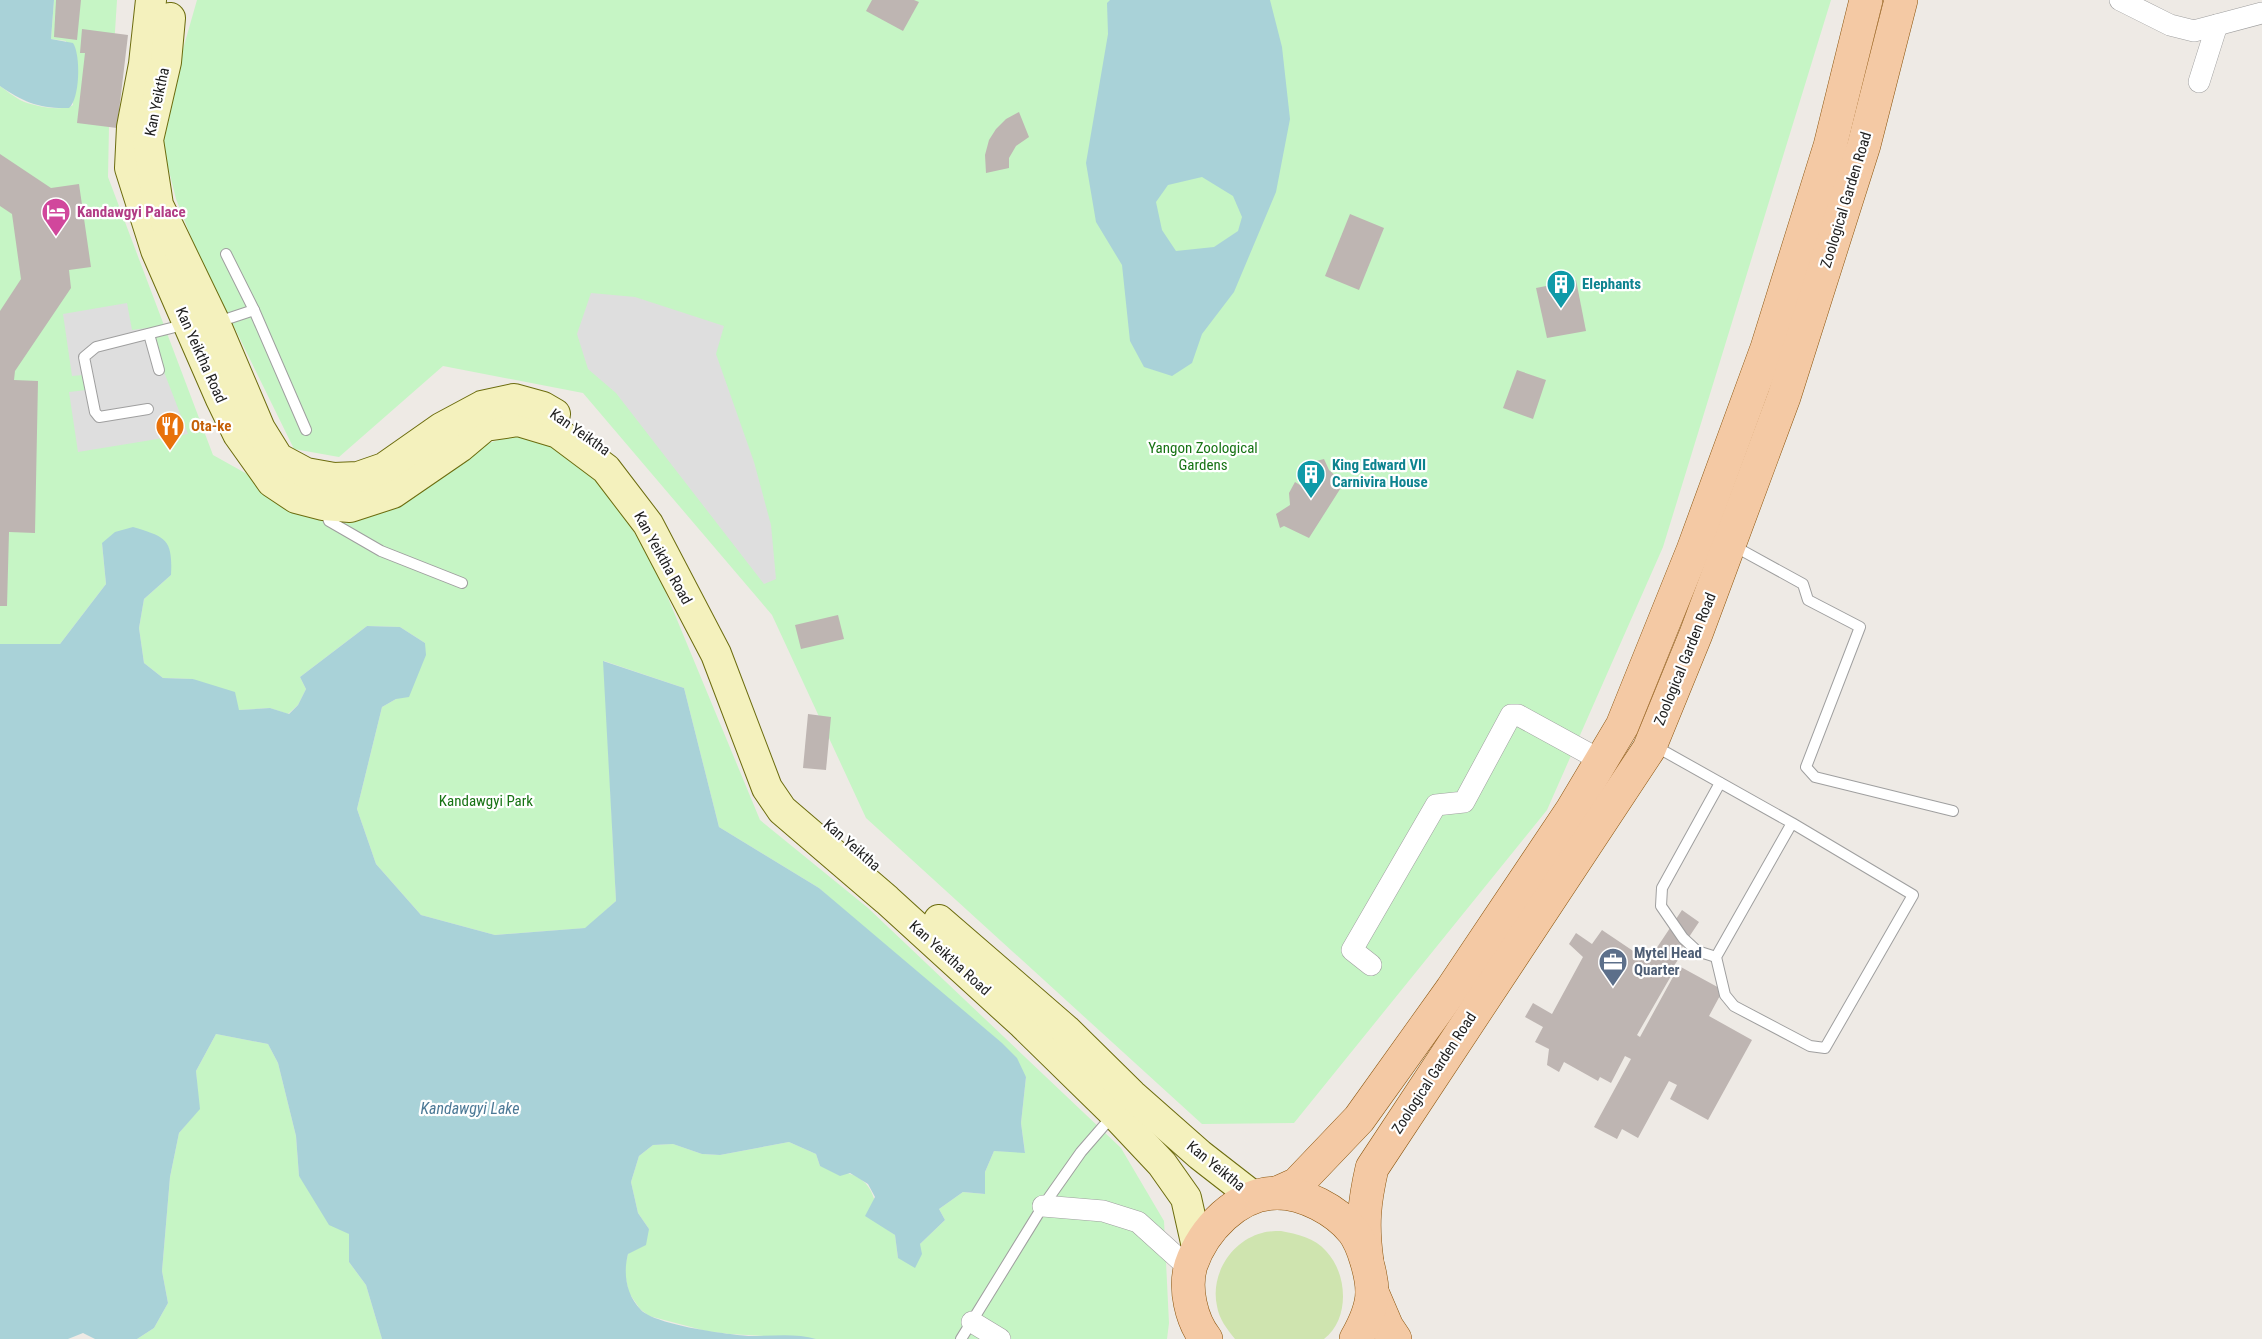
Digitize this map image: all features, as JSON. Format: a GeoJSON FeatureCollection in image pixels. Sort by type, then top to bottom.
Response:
{"type":"FeatureCollection","features":[{"type":"Feature","properties":{"kind":"main road","name":"Kan Yeiktha"},"geometry":{"type":"LineString","coordinates":[[155,61],[166,0]]}},
{"type":"Feature","properties":{"kind":"main road","name":"Zoological Garden Road"},"geometry":{"type":"LineString","coordinates":[[1369,1276],[1363,1230],[1364,1203],[1372,1168],[1594,834],[1636,735],[1693,550],[1767,348],[1830,146],[1866,0]]}},
{"type":"Feature","properties":{"kind":"main road","name":"Zoological Garden Road"},"geometry":{"type":"LineString","coordinates":[[1194,1258],[1207,1231],[1226,1213],[1265,1195],[1297,1184],[1359,1119],[1459,979],[1602,761],[1636,735],[1696,634],[1784,397],[1861,156],[1901,0]]}},
{"type":"Feature","properties":{"kind":"main road","name":"Kan Yeiktha Road"},"geometry":{"type":"LineString","coordinates":[[155,61],[132,127],[130,168],[156,250],[202,320],[238,434],[272,482],[297,498],[330,496],[350,507],[393,493],[460,447],[485,426],[518,421],[558,433],[606,469],[648,524],[716,654],[744,698]]}},
{"type":"Feature","properties":{"kind":"main road","name":"Kan Yeiktha"},"geometry":{"type":"LineString","coordinates":[[744,698],[784,781],[796,795],[1066,1030],[1123,1104],[1208,1162],[1265,1195]]}},
{"type":"Feature","properties":{"kind":"main road"},"geometry":{"type":"LineString","coordinates":[[1123,1104],[1186,1198],[1194,1258],[1189,1292],[1198,1331]]}},
{"type":"Feature","properties":{"kind":"main road"},"geometry":{"type":"LineString","coordinates":[[1265,1195],[1304,1198],[1332,1211],[1354,1232],[1380,1313],[1395,1339]]}},
{"type":"Feature","properties":{"kind":"main road"},"geometry":{"type":"LineString","coordinates":[[1356,1339],[1368,1316],[1369,1276]]}},
{"type":"Feature","properties":{"kind":"street"},"geometry":{"type":"LineString","coordinates":[[2120,0],[2170,25],[2194,31],[2262,13]]}},
{"type":"Feature","properties":{"kind":"street"},"geometry":{"type":"LineString","coordinates":[[2199,82],[2217,26]]}},
{"type":"Feature","properties":{"kind":"street"},"geometry":{"type":"LineString","coordinates":[[1371,965],[1352,950],[1436,805],[1464,802],[1511,715],[1518,715],[1602,761]]}},
{"type":"Feature","properties":{"kind":"street"},"geometry":{"type":"LineString","coordinates":[[1043,1206],[1103,1211],[1138,1222],[1194,1258]]}},
{"type":"Feature","properties":{"kind":"street"},"geometry":{"type":"LineString","coordinates":[[966,1331],[1000,1339]]}},
{"type":"Feature","properties":{"kind":"lane"},"geometry":{"type":"LineString","coordinates":[[226,254],[254,310],[306,430]]}},
{"type":"Feature","properties":{"kind":"lane"},"geometry":{"type":"LineString","coordinates":[[148,409],[99,417],[95,412],[84,357],[96,347],[202,320],[254,310]]}},
{"type":"Feature","properties":{"kind":"lane"},"geometry":{"type":"LineString","coordinates":[[149,334],[159,370]]}},
{"type":"Feature","properties":{"kind":"lane"},"geometry":{"type":"LineString","coordinates":[[330,496],[329,520],[381,551],[462,583]]}},
{"type":"Feature","properties":{"kind":"lane"},"geometry":{"type":"LineString","coordinates":[[1730,543],[1803,584],[1808,600],[1860,627],[1806,767],[1815,777],[1953,811]]}},
{"type":"Feature","properties":{"kind":"lane"},"geometry":{"type":"LineString","coordinates":[[1636,735],[1792,823],[1913,896],[1825,1048],[1810,1046],[1734,1006],[1725,995],[1716,957],[1792,823]]}},
{"type":"Feature","properties":{"kind":"lane"},"geometry":{"type":"LineString","coordinates":[[1716,957],[1697,951],[1683,938],[1661,906],[1662,888],[1720,783]]}},
{"type":"Feature","properties":{"kind":"lane"},"geometry":{"type":"LineString","coordinates":[[966,1331],[1043,1206],[1081,1152],[1123,1104]]}},
{"type":"Feature","properties":{"kind":"green space","name":"Kandawgyi Park"},"geometry":{"type":"Polygon","coordinates":[[[54,0],[117,0],[108,177],[213,455],[304,506],[513,435],[547,443],[571,457],[601,484],[651,557],[760,820],[868,908],[1121,1148],[1164,1221],[1169,1323],[1167,1339],[816,1339],[706,1331],[649,1316],[640,1309],[629,1293],[624,1270],[628,1254],[649,1229],[638,1213],[631,1182],[639,1156],[653,1145],[673,1144],[702,1154],[720,1155],[789,1142],[816,1154],[820,1166],[858,1177],[870,1189],[882,1226],[895,1235],[898,1258],[920,1244],[945,1220],[939,1209],[963,1192],[985,1194],[985,1172],[994,1151],[1025,1152],[1021,1123],[1026,1077],[819,888],[719,827],[684,688],[604,661],[616,901],[586,928],[495,935],[421,915],[376,864],[357,809],[382,707],[396,699],[425,643],[400,627],[367,626],[300,677],[306,689],[298,705],[288,714],[270,708],[239,710],[193,679],[163,678],[144,663],[139,628],[144,599],[171,575],[102,543],[106,584],[60,644],[0,644],[0,86],[20,100],[32,104],[55,108],[73,105],[66,41],[51,39],[54,0]]]}},
{"type":"Feature","properties":{"kind":"green space","name":"Yangon Zoological Gardens"},"geometry":{"type":"Polygon","coordinates":[[[197,0],[1831,0],[1663,547],[1547,810],[1294,1123],[1202,1124],[866,818],[772,615],[583,393],[443,366],[339,457],[294,449],[195,247],[176,199],[162,143],[173,84],[197,0]]]}},
{"type":"Feature","properties":{"kind":"green space"},"geometry":{"type":"Polygon","coordinates":[[[216,1034],[268,1044],[278,1063],[296,1136],[299,1176],[349,1234],[349,1262],[366,1285],[382,1339],[137,1339],[154,1328],[168,1303],[162,1271],[170,1177],[179,1133],[199,1109],[196,1071],[216,1034]]]}},
{"type":"Feature","properties":{"kind":"green space"},"geometry":{"type":"Polygon","coordinates":[[[1281,1231],[1299,1235],[1317,1243],[1333,1261],[1342,1284],[1342,1308],[1338,1320],[1324,1339],[1235,1339],[1218,1311],[1216,1294],[1220,1271],[1232,1251],[1241,1243],[1262,1233],[1281,1231]]]}},
{"type":"Feature","properties":{"kind":"shaded area"},"geometry":{"type":"Polygon","coordinates":[[[591,293],[635,297],[724,326],[716,354],[754,462],[771,525],[776,579],[764,584],[616,393],[588,369],[577,334],[591,293]]]}},
{"type":"Feature","properties":{"kind":"shaded area"},"geometry":{"type":"Polygon","coordinates":[[[127,303],[132,330],[147,328],[188,434],[78,452],[69,392],[86,390],[83,375],[72,376],[63,314],[127,303]]]}},
{"type":"Feature","properties":{"kind":"water"},"geometry":{"type":"Polygon","coordinates":[[[0,0],[54,0],[51,39],[73,43],[76,49],[77,87],[73,103],[69,108],[32,103],[0,86],[0,0]]]}},
{"type":"Feature","properties":{"kind":"water"},"geometry":{"type":"Polygon","coordinates":[[[1110,0],[1270,0],[1282,47],[1290,119],[1276,192],[1234,292],[1202,334],[1192,363],[1172,376],[1144,367],[1130,341],[1122,265],[1096,222],[1086,163],[1108,34],[1107,3],[1110,0]],[[1202,177],[1168,185],[1156,202],[1162,230],[1176,251],[1214,247],[1238,231],[1242,217],[1233,196],[1202,177]]]}},
{"type":"Feature","properties":{"kind":"water","name":"Kandawgyi Lake"},"geometry":{"type":"Polygon","coordinates":[[[133,527],[165,541],[171,563],[171,575],[144,599],[139,628],[144,663],[163,678],[193,679],[235,692],[239,710],[270,708],[289,714],[298,705],[306,689],[300,677],[367,626],[400,627],[425,643],[426,655],[409,697],[396,699],[382,707],[357,809],[376,864],[421,915],[495,935],[585,928],[616,901],[603,661],[684,688],[719,827],[819,888],[1017,1058],[1026,1077],[1021,1123],[1025,1153],[994,1151],[985,1172],[985,1194],[963,1192],[939,1209],[945,1220],[920,1244],[922,1254],[915,1268],[898,1258],[895,1235],[865,1216],[875,1197],[868,1184],[850,1173],[840,1176],[820,1166],[816,1154],[789,1142],[720,1155],[702,1154],[673,1144],[653,1145],[639,1156],[631,1182],[638,1213],[649,1229],[646,1245],[628,1254],[626,1269],[629,1291],[641,1310],[677,1325],[727,1334],[784,1335],[816,1339],[382,1339],[366,1285],[349,1262],[349,1234],[329,1225],[299,1176],[296,1136],[278,1063],[268,1044],[216,1034],[196,1071],[200,1109],[179,1133],[170,1177],[162,1271],[168,1303],[154,1328],[137,1339],[95,1339],[83,1333],[68,1339],[0,1339],[0,644],[60,644],[106,584],[102,543],[115,532],[133,527]]]}},
{"type":"Feature","properties":{"kind":"building"},"geometry":{"type":"Polygon","coordinates":[[[56,0],[81,0],[77,40],[54,37],[56,0]]]}},
{"type":"Feature","properties":{"kind":"building"},"geometry":{"type":"Polygon","coordinates":[[[872,0],[919,2],[903,31],[866,11],[872,0]]]}},
{"type":"Feature","properties":{"kind":"building"},"geometry":{"type":"Polygon","coordinates":[[[82,29],[128,35],[117,128],[77,123],[85,53],[80,53],[82,29]]]}},
{"type":"Feature","properties":{"kind":"building"},"geometry":{"type":"Polygon","coordinates":[[[1019,112],[1029,137],[1016,146],[1009,158],[1009,168],[986,173],[985,155],[989,140],[1006,119],[1019,112]]]}},
{"type":"Feature","properties":{"kind":"building"},"geometry":{"type":"Polygon","coordinates":[[[0,154],[51,188],[79,184],[91,267],[69,270],[71,288],[15,371],[14,380],[38,381],[35,533],[9,532],[7,606],[0,606],[0,311],[21,279],[12,214],[0,206],[0,154]]]}},
{"type":"Feature","properties":{"kind":"building"},"geometry":{"type":"Polygon","coordinates":[[[1350,214],[1384,228],[1359,290],[1325,276],[1350,214]]]}},
{"type":"Feature","properties":{"kind":"building","name":"Elephants"},"geometry":{"type":"Polygon","coordinates":[[[1576,280],[1586,331],[1547,338],[1536,288],[1576,280]]]}},
{"type":"Feature","properties":{"kind":"building"},"geometry":{"type":"Polygon","coordinates":[[[1517,370],[1546,380],[1533,419],[1503,408],[1517,370]]]}},
{"type":"Feature","properties":{"kind":"building","name":"King Edward VII Carnivira House"},"geometry":{"type":"Polygon","coordinates":[[[1324,459],[1329,470],[1339,479],[1342,486],[1309,538],[1284,526],[1280,528],[1276,514],[1290,505],[1289,493],[1295,482],[1300,485],[1310,472],[1308,463],[1324,459]]]}},
{"type":"Feature","properties":{"kind":"building"},"geometry":{"type":"Polygon","coordinates":[[[838,615],[844,639],[801,649],[795,625],[838,615]]]}},
{"type":"Feature","properties":{"kind":"building"},"geometry":{"type":"Polygon","coordinates":[[[808,714],[831,717],[826,770],[803,768],[808,714]]]}},
{"type":"Feature","properties":{"kind":"building"},"geometry":{"type":"Polygon","coordinates":[[[1682,910],[1699,922],[1679,952],[1682,954],[1669,973],[1671,976],[1637,1035],[1640,1037],[1679,966],[1723,990],[1709,1016],[1752,1040],[1708,1120],[1670,1099],[1677,1085],[1669,1081],[1638,1138],[1622,1129],[1617,1139],[1594,1127],[1631,1059],[1625,1056],[1611,1083],[1600,1077],[1598,1081],[1564,1062],[1559,1072],[1547,1065],[1549,1049],[1535,1042],[1543,1027],[1525,1017],[1533,1003],[1552,1014],[1583,957],[1569,944],[1576,933],[1592,944],[1602,930],[1648,961],[1682,910]]]}},
{"type":"Feature","properties":{"kind":"place","name":"Kandawgyi Palace"},"geometry":{"type":"Point","coordinates":[56,238]}},
{"type":"Feature","properties":{"kind":"place","name":"Elephants"},"geometry":{"type":"Point","coordinates":[1561,310]}},
{"type":"Feature","properties":{"kind":"place","name":"Ota-ke"},"geometry":{"type":"Point","coordinates":[170,452]}},
{"type":"Feature","properties":{"kind":"place","name":"King Edward VII Carnivira House"},"geometry":{"type":"Point","coordinates":[1311,500]}},
{"type":"Feature","properties":{"kind":"place","name":"Mytel Head Quarter"},"geometry":{"type":"Point","coordinates":[1613,988]}}]}
